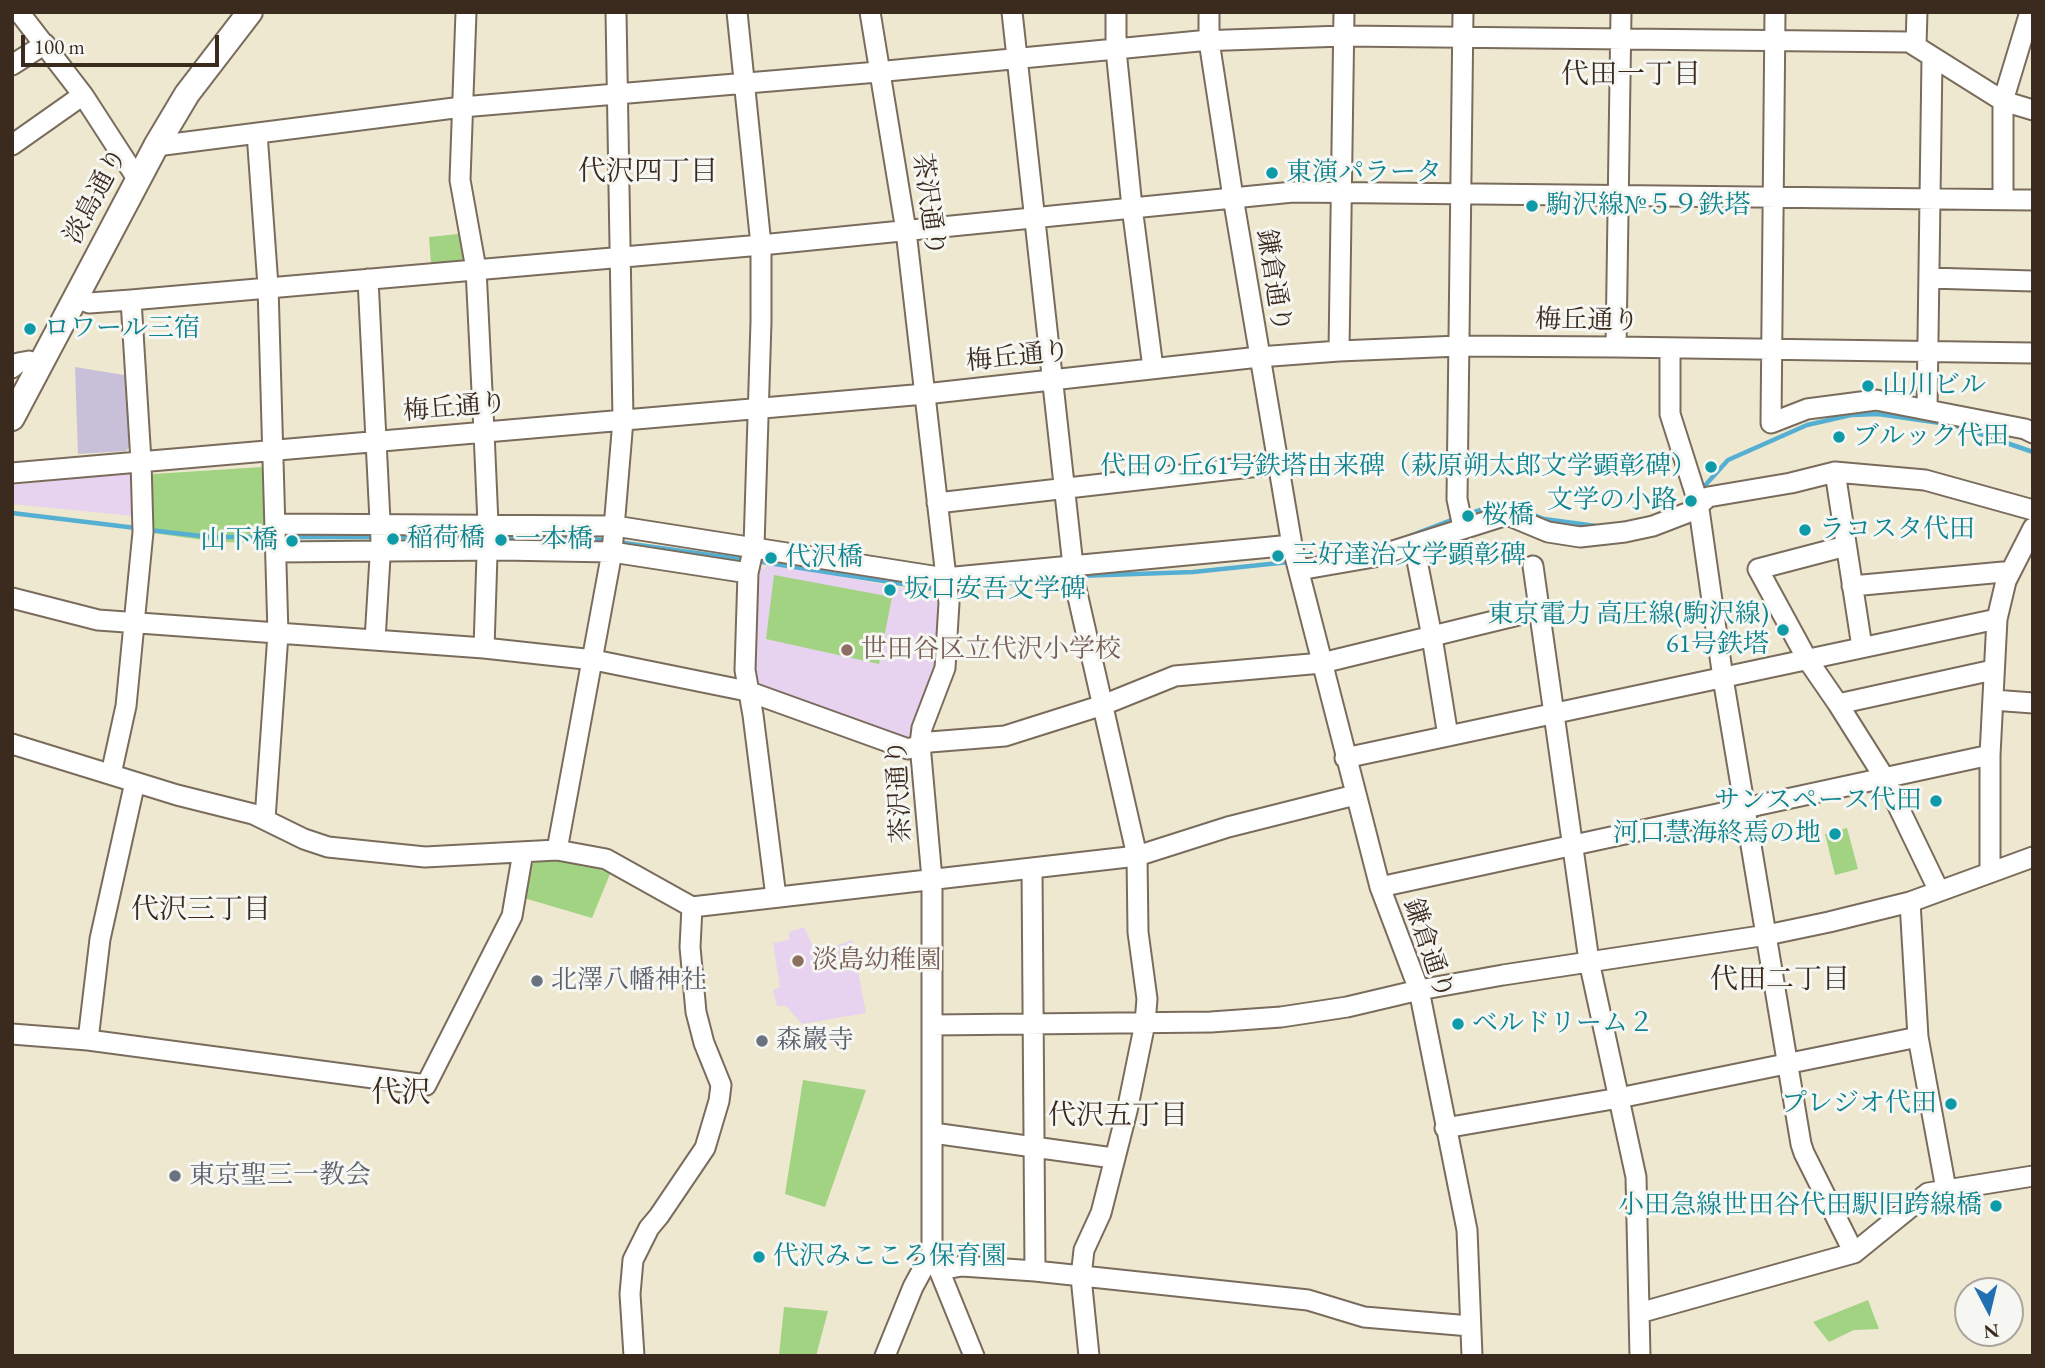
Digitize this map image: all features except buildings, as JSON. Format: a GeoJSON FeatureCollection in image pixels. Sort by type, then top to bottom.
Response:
{"type":"FeatureCollection","features":[{"type":"Feature","properties":{"kind":"main road","name":"淡島通り"},"geometry":{"type":"LineString","coordinates":[[12,418],[156,146],[187,94],[250,12]]}},
{"type":"Feature","properties":{"kind":"street"},"geometry":{"type":"LineString","coordinates":[[19,12],[83,95],[138,180]]}},
{"type":"Feature","properties":{"kind":"street"},"geometry":{"type":"LineString","coordinates":[[466,12],[460,180],[476,269],[488,536],[484,648]]}},
{"type":"Feature","properties":{"kind":"street"},"geometry":{"type":"LineString","coordinates":[[557,850],[594,660],[613,538],[623,420],[616,12]]}},
{"type":"Feature","properties":{"kind":"street"},"geometry":{"type":"LineString","coordinates":[[737,12],[761,245],[758,408],[745,670],[776,897]]}},
{"type":"Feature","properties":{"kind":"street","name":"茶沢通り"},"geometry":{"type":"LineString","coordinates":[[870,12],[906,231],[949,603],[945,668],[922,728],[920,744],[932,879],[935,1261],[912,1287],[885,1356]]}},
{"type":"Feature","properties":{"kind":"street"},"geometry":{"type":"LineString","coordinates":[[1012,12],[1074,572],[1137,856],[1138,932],[1147,999],[1145,1023],[1127,1111],[1101,1213],[1084,1250],[1081,1277],[1089,1356]]}},
{"type":"Feature","properties":{"kind":"street"},"geometry":{"type":"LineString","coordinates":[[1116,12],[1116,50],[1132,207],[1153,368]]}},
{"type":"Feature","properties":{"kind":"street","name":"鎌倉通り"},"geometry":{"type":"LineString","coordinates":[[1209,12],[1209,41],[1277,464],[1296,559],[1345,758],[1380,887],[1419,990],[1467,1230],[1472,1356]]}},
{"type":"Feature","properties":{"kind":"street"},"geometry":{"type":"LineString","coordinates":[[1339,351],[1344,12]]}},
{"type":"Feature","properties":{"kind":"street"},"geometry":{"type":"LineString","coordinates":[[1461,519],[1459,346],[1463,12]]}},
{"type":"Feature","properties":{"kind":"street"},"geometry":{"type":"LineString","coordinates":[[1616,346],[1621,12]]}},
{"type":"Feature","properties":{"kind":"street"},"geometry":{"type":"LineString","coordinates":[[1775,12],[1772,423],[1807,409],[1876,400],[2033,433]]}},
{"type":"Feature","properties":{"kind":"street"},"geometry":{"type":"LineString","coordinates":[[1916,46],[1917,12]]}},
{"type":"Feature","properties":{"kind":"street"},"geometry":{"type":"LineString","coordinates":[[2003,199],[2003,100],[2030,12]]}},
{"type":"Feature","properties":{"kind":"street"},"geometry":{"type":"LineString","coordinates":[[156,146],[462,107],[1209,41],[1343,36],[1909,43],[2003,100],[2033,110]]}},
{"type":"Feature","properties":{"kind":"street"},"geometry":{"type":"LineString","coordinates":[[12,65],[45,44]]}},
{"type":"Feature","properties":{"kind":"street"},"geometry":{"type":"LineString","coordinates":[[1927,409],[1932,58]]}},
{"type":"Feature","properties":{"kind":"street"},"geometry":{"type":"LineString","coordinates":[[12,145],[83,95]]}},
{"type":"Feature","properties":{"kind":"street"},"geometry":{"type":"LineString","coordinates":[[257,134],[268,286],[278,634],[265,819]]}},
{"type":"Feature","properties":{"kind":"street"},"geometry":{"type":"LineString","coordinates":[[76,298],[89,303],[131,300],[761,245],[1293,192],[2033,200]]}},
{"type":"Feature","properties":{"kind":"street"},"geometry":{"type":"LineString","coordinates":[[1929,278],[2033,281]]}},
{"type":"Feature","properties":{"kind":"street"},"geometry":{"type":"LineString","coordinates":[[368,279],[381,536],[374,640]]}},
{"type":"Feature","properties":{"kind":"street"},"geometry":{"type":"LineString","coordinates":[[111,774],[126,706],[143,526],[131,300]]}},
{"type":"Feature","properties":{"kind":"street","name":"梅丘通り"},"geometry":{"type":"LineString","coordinates":[[12,473],[925,394],[1153,368],[1339,351],[1459,346],[1616,346],[2033,353]]}},
{"type":"Feature","properties":{"kind":"street"},"geometry":{"type":"LineString","coordinates":[[1670,349],[1670,414],[1697,500],[1723,678],[1804,1153],[1854,1253]]}},
{"type":"Feature","properties":{"kind":"street"},"geometry":{"type":"LineString","coordinates":[[12,368],[18,363],[29,361],[41,365]]}},
{"type":"Feature","properties":{"kind":"street"},"geometry":{"type":"LineString","coordinates":[[937,503],[1277,464]]}},
{"type":"Feature","properties":{"kind":"street"},"geometry":{"type":"LineString","coordinates":[[1697,500],[1835,472],[1925,480],[2033,510]]}},
{"type":"Feature","properties":{"kind":"street"},"geometry":{"type":"LineString","coordinates":[[1835,472],[1862,647]]}},
{"type":"Feature","properties":{"kind":"street"},"geometry":{"type":"LineString","coordinates":[[276,536],[613,538],[751,559],[946,583],[1074,572],[1374,557],[1414,545],[1461,519],[1507,515],[1527,525],[1559,534],[1601,536],[1653,526],[1692,512],[1697,500]]}},
{"type":"Feature","properties":{"kind":"street"},"geometry":{"type":"LineString","coordinates":[[1990,871],[1990,755],[1997,619],[2009,573],[2033,528]]}},
{"type":"Feature","properties":{"kind":"street"},"geometry":{"type":"LineString","coordinates":[[276,536],[381,536]]}},
{"type":"Feature","properties":{"kind":"street"},"geometry":{"type":"LineString","coordinates":[[488,536],[613,538],[751,559]]}},
{"type":"Feature","properties":{"kind":"street"},"geometry":{"type":"LineString","coordinates":[[1414,545],[1448,736]]}},
{"type":"Feature","properties":{"kind":"street"},"geometry":{"type":"LineString","coordinates":[[1846,546],[1758,569],[1807,659],[1884,777],[1939,891]]}},
{"type":"Feature","properties":{"kind":"street"},"geometry":{"type":"LineString","coordinates":[[1533,566],[1588,961],[1636,1177],[1640,1356]]}},
{"type":"Feature","properties":{"kind":"street"},"geometry":{"type":"LineString","coordinates":[[1852,586],[2009,573]]}},
{"type":"Feature","properties":{"kind":"street"},"geometry":{"type":"LineString","coordinates":[[12,598],[98,620],[484,648],[594,660],[747,691],[908,749],[920,744],[1005,736],[1103,705],[1175,676],[1322,663],[1539,610]]}},
{"type":"Feature","properties":{"kind":"street"},"geometry":{"type":"LineString","coordinates":[[1345,758],[1997,619]]}},
{"type":"Feature","properties":{"kind":"street"},"geometry":{"type":"LineString","coordinates":[[1838,704],[1993,670]]}},
{"type":"Feature","properties":{"kind":"street"},"geometry":{"type":"LineString","coordinates":[[1993,699],[2033,703]]}},
{"type":"Feature","properties":{"kind":"street"},"geometry":{"type":"LineString","coordinates":[[12,744],[135,782],[253,814],[328,847],[425,856],[557,850],[606,859],[692,907],[1137,856],[1228,827],[1355,795]]}},
{"type":"Feature","properties":{"kind":"street"},"geometry":{"type":"LineString","coordinates":[[1380,887],[1990,755]]}},
{"type":"Feature","properties":{"kind":"street"},"geometry":{"type":"LineString","coordinates":[[89,1040],[100,939],[135,782]]}},
{"type":"Feature","properties":{"kind":"street"},"geometry":{"type":"LineString","coordinates":[[12,1034],[89,1040],[426,1085],[512,916],[523,852]]}},
{"type":"Feature","properties":{"kind":"street"},"geometry":{"type":"LineString","coordinates":[[932,1025],[1211,1023],[1274,1018],[1347,1007],[1419,990],[1588,961],[1767,935],[1909,902],[2033,857]]}},
{"type":"Feature","properties":{"kind":"street"},"geometry":{"type":"LineString","coordinates":[[1032,869],[1035,1271]]}},
{"type":"Feature","properties":{"kind":"street"},"geometry":{"type":"LineString","coordinates":[[1909,902],[1917,1037],[1946,1189]]}},
{"type":"Feature","properties":{"kind":"street"},"geometry":{"type":"LineString","coordinates":[[634,1356],[630,1294],[633,1260],[640,1242],[705,1148],[719,1101],[721,1085],[704,1043],[696,1012],[690,947],[692,907]]}},
{"type":"Feature","properties":{"kind":"street"},"geometry":{"type":"LineString","coordinates":[[1445,1128],[1619,1098],[1917,1037]]}},
{"type":"Feature","properties":{"kind":"street"},"geometry":{"type":"LineString","coordinates":[[933,1133],[1113,1158]]}},
{"type":"Feature","properties":{"kind":"street"},"geometry":{"type":"LineString","coordinates":[[1639,1314],[1854,1253],[1928,1193],[2033,1176]]}},
{"type":"Feature","properties":{"kind":"street"},"geometry":{"type":"LineString","coordinates":[[935,1261],[962,1266],[1035,1271],[1308,1300],[1364,1317],[1470,1326]]}},
{"type":"Feature","properties":{"kind":"street"},"geometry":{"type":"LineString","coordinates":[[935,1261],[974,1356]]}},
{"type":"Feature","properties":{"kind":"shaded area"},"geometry":{"type":"Polygon","coordinates":[[[75,367],[130,376],[134,441],[126,451],[78,454],[75,367]]]}},
{"type":"Feature","properties":{"kind":"shaded area"},"geometry":{"type":"Polygon","coordinates":[[[129,473],[133,476],[134,516],[12,504],[12,485],[129,473]]]}},
{"type":"Feature","properties":{"kind":"shaded area","name":"世田谷区立代沢小学校"},"geometry":{"type":"Polygon","coordinates":[[[767,562],[937,595],[937,664],[909,737],[904,739],[759,687],[754,681],[760,568],[765,569],[767,562]]]}},
{"type":"Feature","properties":{"kind":"shaded area"},"geometry":{"type":"Polygon","coordinates":[[[804,927],[816,953],[852,940],[866,1013],[802,1024],[786,1006],[777,1006],[773,990],[780,987],[773,943],[789,940],[789,932],[804,927]]]}},
{"type":"Feature","properties":{"kind":"green space"},"geometry":{"type":"Polygon","coordinates":[[[467,233],[471,257],[463,267],[431,264],[429,237],[467,233]]]}},
{"type":"Feature","properties":{"kind":"green space"},"geometry":{"type":"Polygon","coordinates":[[[262,467],[268,470],[268,543],[218,542],[152,533],[149,478],[153,474],[262,467]]]}},
{"type":"Feature","properties":{"kind":"green space"},"geometry":{"type":"Polygon","coordinates":[[[774,575],[892,597],[879,664],[766,639],[774,575]]]}},
{"type":"Feature","properties":{"kind":"green space"},"geometry":{"type":"Polygon","coordinates":[[[1847,828],[1858,869],[1835,875],[1825,834],[1847,828]]]}},
{"type":"Feature","properties":{"kind":"green space"},"geometry":{"type":"Polygon","coordinates":[[[551,857],[593,866],[610,874],[592,918],[517,896],[527,864],[533,858],[551,857]]]}},
{"type":"Feature","properties":{"kind":"green space"},"geometry":{"type":"Polygon","coordinates":[[[803,1080],[866,1090],[825,1207],[785,1194],[803,1080]]]}},
{"type":"Feature","properties":{"kind":"green space"},"geometry":{"type":"Polygon","coordinates":[[[1868,1300],[1879,1329],[1854,1330],[1829,1342],[1813,1322],[1868,1300]]]}},
{"type":"Feature","properties":{"kind":"green space"},"geometry":{"type":"Polygon","coordinates":[[[784,1307],[828,1311],[816,1356],[779,1355],[784,1307]]]}},
{"type":"Feature","properties":{"kind":"waterway"},"geometry":{"type":"LineString","coordinates":[[1700,491],[1728,460],[1807,425],[1851,415],[1878,414],[1954,425],[2033,452]]}},
{"type":"Feature","properties":{"kind":"waterway"},"geometry":{"type":"LineString","coordinates":[[1466,515],[1492,506],[1511,506],[1544,519],[1596,526]]}},
{"type":"Feature","properties":{"kind":"waterway"},"geometry":{"type":"LineString","coordinates":[[12,513],[136,528]]}},
{"type":"Feature","properties":{"kind":"waterway"},"geometry":{"type":"LineString","coordinates":[[1407,537],[1454,519]]}},
{"type":"Feature","properties":{"kind":"waterway"},"geometry":{"type":"LineString","coordinates":[[149,530],[210,537],[269,537]]}},
{"type":"Feature","properties":{"kind":"waterway"},"geometry":{"type":"LineString","coordinates":[[281,537],[374,537]]}},
{"type":"Feature","properties":{"kind":"waterway"},"geometry":{"type":"LineString","coordinates":[[386,537],[482,538]]}},
{"type":"Feature","properties":{"kind":"waterway"},"geometry":{"type":"LineString","coordinates":[[491,538],[585,538],[608,541]]}},
{"type":"Feature","properties":{"kind":"waterway"},"geometry":{"type":"LineString","coordinates":[[617,542],[747,560]]}},
{"type":"Feature","properties":{"kind":"waterway"},"geometry":{"type":"LineString","coordinates":[[756,561],[941,590]]}},
{"type":"Feature","properties":{"kind":"waterway"},"geometry":{"type":"LineString","coordinates":[[1078,576],[1193,572],[1289,562]]}},
{"type":"Feature","properties":{"kind":"waterway"},"geometry":{"type":"LineString","coordinates":[[953,589],[1069,577]]}},
{"type":"Feature","properties":{"kind":"place","name":"東演パラータ"},"geometry":{"type":"Point","coordinates":[1272,173]}},
{"type":"Feature","properties":{"kind":"place","name":"駒沢線№５９鉄塔"},"geometry":{"type":"Point","coordinates":[1532,206]}},
{"type":"Feature","properties":{"kind":"place","name":"ロワール三宿"},"geometry":{"type":"Point","coordinates":[30,329]}},
{"type":"Feature","properties":{"kind":"place","name":"山川ビル"},"geometry":{"type":"Point","coordinates":[1868,386]}},
{"type":"Feature","properties":{"kind":"place","name":"ブルック代田"},"geometry":{"type":"Point","coordinates":[1839,437]}},
{"type":"Feature","properties":{"kind":"place","name":"代田の丘61号鉄塔由来碑（萩原朔太郎文学顕彰碑）"},"geometry":{"type":"Point","coordinates":[1711,467]}},
{"type":"Feature","properties":{"kind":"place","name":"文学の小路"},"geometry":{"type":"Point","coordinates":[1691,501]}},
{"type":"Feature","properties":{"kind":"place","name":"桜橋"},"geometry":{"type":"Point","coordinates":[1468,516]}},
{"type":"Feature","properties":{"kind":"place","name":"ラコスタ代田"},"geometry":{"type":"Point","coordinates":[1805,530]}},
{"type":"Feature","properties":{"kind":"place","name":"稲荷橋"},"geometry":{"type":"Point","coordinates":[393,539]}},
{"type":"Feature","properties":{"kind":"place","name":"一本橋"},"geometry":{"type":"Point","coordinates":[501,540]}},
{"type":"Feature","properties":{"kind":"place","name":"山下橋"},"geometry":{"type":"Point","coordinates":[292,541]}},
{"type":"Feature","properties":{"kind":"place","name":"三好達治文学顕彰碑"},"geometry":{"type":"Point","coordinates":[1278,556]}},
{"type":"Feature","properties":{"kind":"place","name":"代沢橋"},"geometry":{"type":"Point","coordinates":[771,558]}},
{"type":"Feature","properties":{"kind":"place","name":"坂口安吾文学碑"},"geometry":{"type":"Point","coordinates":[890,590]}},
{"type":"Feature","properties":{"kind":"place","name":"東京電力 高圧線(駒沢線) 61号鉄塔"},"geometry":{"type":"Point","coordinates":[1783,630]}},
{"type":"Feature","properties":{"kind":"place","name":"世田谷区立代沢小学校"},"geometry":{"type":"Point","coordinates":[847,650]}},
{"type":"Feature","properties":{"kind":"place","name":"サンスペース代田"},"geometry":{"type":"Point","coordinates":[1936,801]}},
{"type":"Feature","properties":{"kind":"place","name":"河口慧海終焉の地"},"geometry":{"type":"Point","coordinates":[1835,834]}},
{"type":"Feature","properties":{"kind":"place","name":"淡島幼稚園"},"geometry":{"type":"Point","coordinates":[798,961]}},
{"type":"Feature","properties":{"kind":"place","name":"北澤八幡神社"},"geometry":{"type":"Point","coordinates":[537,981]}},
{"type":"Feature","properties":{"kind":"place","name":"ベルドリーム２"},"geometry":{"type":"Point","coordinates":[1458,1024]}},
{"type":"Feature","properties":{"kind":"place","name":"森巖寺"},"geometry":{"type":"Point","coordinates":[762,1041]}},
{"type":"Feature","properties":{"kind":"place","name":"プレジオ代田"},"geometry":{"type":"Point","coordinates":[1951,1104]}},
{"type":"Feature","properties":{"kind":"place","name":"東京聖三一教会"},"geometry":{"type":"Point","coordinates":[175,1176]}},
{"type":"Feature","properties":{"kind":"place","name":"小田急線世田谷代田駅旧跨線橋"},"geometry":{"type":"Point","coordinates":[1996,1206]}},
{"type":"Feature","properties":{"kind":"place","name":"代沢みこころ保育園"},"geometry":{"type":"Point","coordinates":[759,1257]}},
{"type":"Feature","properties":{"kind":"district","name":"代田一丁目"},"geometry":{"type":"Point","coordinates":[1631,75]}},
{"type":"Feature","properties":{"kind":"district","name":"代沢四丁目"},"geometry":{"type":"Point","coordinates":[648,172]}},
{"type":"Feature","properties":{"kind":"district","name":"代沢三丁目"},"geometry":{"type":"Point","coordinates":[201,910]}},
{"type":"Feature","properties":{"kind":"district","name":"代田二丁目"},"geometry":{"type":"Point","coordinates":[1780,980]}},
{"type":"Feature","properties":{"kind":"district","name":"代沢"},"geometry":{"type":"Point","coordinates":[401,1094]}},
{"type":"Feature","properties":{"kind":"district","name":"代沢五丁目"},"geometry":{"type":"Point","coordinates":[1118,1116]}}]}
